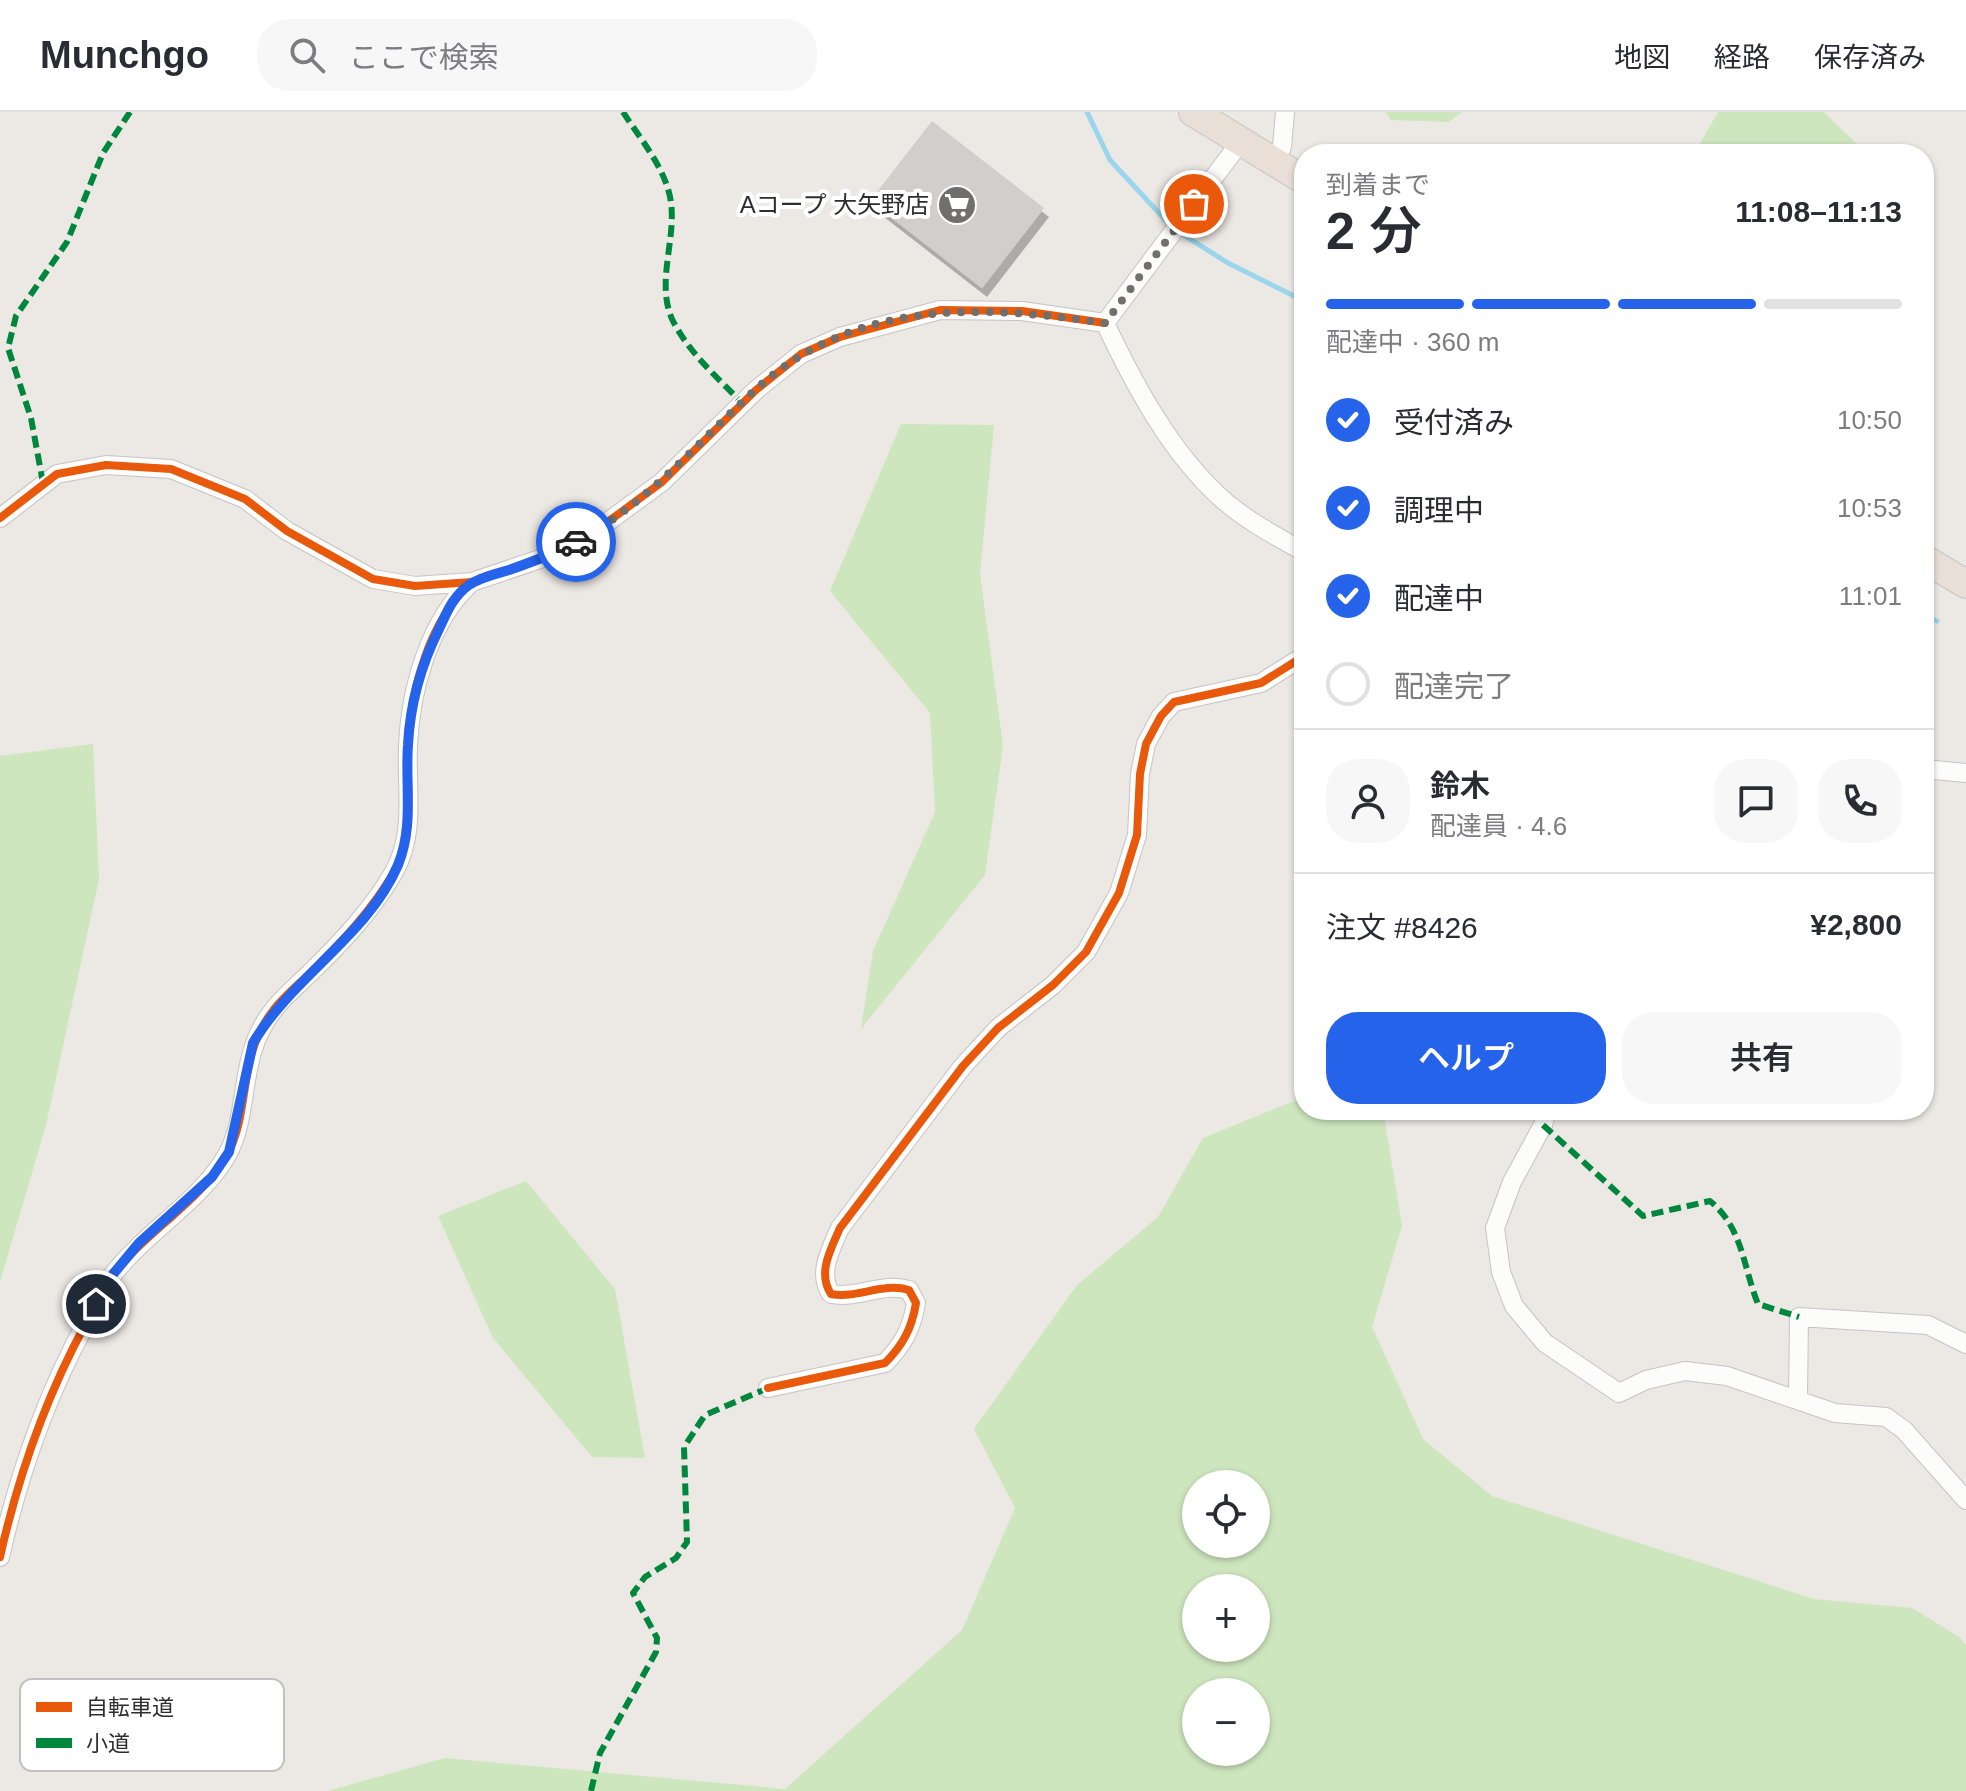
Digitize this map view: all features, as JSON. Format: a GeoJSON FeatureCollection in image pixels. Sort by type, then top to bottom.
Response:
{"type":"FeatureCollection","features":[{"type":"Feature","properties":{"kind":"highway"},"geometry":{"type":"LineString","coordinates":[[1193,112],[1294,174]]}},
{"type":"Feature","properties":{"kind":"highway"},"geometry":{"type":"LineString","coordinates":[[1934,565],[1966,584]]}},
{"type":"Feature","properties":{"kind":"street"},"geometry":{"type":"LineString","coordinates":[[1275,162],[1282,147],[1285,112]]}},
{"type":"Feature","properties":{"kind":"street"},"geometry":{"type":"LineString","coordinates":[[1105,323],[1241,141]]}},
{"type":"Feature","properties":{"kind":"street"},"geometry":{"type":"LineString","coordinates":[[0,518],[57,474],[106,465],[171,469],[245,499],[287,531],[373,579],[415,586],[472,582],[549,556],[594,532],[662,482],[756,390],[801,354],[840,337],[880,323],[940,310],[1022,311],[1105,323]]}},
{"type":"Feature","properties":{"kind":"street"},"geometry":{"type":"LineString","coordinates":[[1105,323],[1148,404],[1197,473],[1222,500],[1294,546]]}},
{"type":"Feature","properties":{"kind":"street"},"geometry":{"type":"LineString","coordinates":[[0,1557],[32,1445],[69,1353],[109,1279],[139,1243],[212,1177],[229,1152],[253,1043],[272,1011],[339,944],[379,898],[397,867],[408,836],[408,746],[414,698],[426,655],[443,620],[455,597],[472,582]]}},
{"type":"Feature","properties":{"kind":"street"},"geometry":{"type":"LineString","coordinates":[[768,1388],[885,1363],[895,1352],[912,1327],[916,1303],[909,1290],[893,1286],[849,1297],[831,1294],[825,1284],[827,1258],[840,1228],[963,1066],[998,1028],[1053,985],[1086,952],[1119,893],[1137,835],[1140,774],[1146,744],[1161,716],[1174,702],[1261,683],[1294,662]]}},
{"type":"Feature","properties":{"kind":"street"},"geometry":{"type":"LineString","coordinates":[[1934,770],[1966,773]]}},
{"type":"Feature","properties":{"kind":"street"},"geometry":{"type":"LineString","coordinates":[[1544,1120],[1512,1182],[1495,1228],[1501,1272],[1514,1306],[1545,1343],[1619,1393],[1646,1380],[1685,1371],[1727,1376],[1835,1413],[1886,1417],[1904,1430],[1966,1500]]}},
{"type":"Feature","properties":{"kind":"street"},"geometry":{"type":"LineString","coordinates":[[1798,1398],[1799,1317],[1928,1325],[1966,1344]]}},
{"type":"Feature","properties":{"kind":"green space"},"geometry":{"type":"Polygon","coordinates":[[[1386,112],[1462,112],[1449,122],[1391,120],[1386,112]]]}},
{"type":"Feature","properties":{"kind":"green space"},"geometry":{"type":"Polygon","coordinates":[[[1718,112],[1824,112],[1857,144],[1700,144],[1718,112]]]}},
{"type":"Feature","properties":{"kind":"green space"},"geometry":{"type":"Polygon","coordinates":[[[901,424],[994,425],[980,574],[1003,746],[985,875],[861,1029],[873,951],[935,812],[930,713],[830,591],[901,424]]]}},
{"type":"Feature","properties":{"kind":"green space"},"geometry":{"type":"Polygon","coordinates":[[[93,744],[99,879],[46,1125],[0,1282],[0,756],[93,744]]]}},
{"type":"Feature","properties":{"kind":"green space"},"geometry":{"type":"Polygon","coordinates":[[[1294,1101],[1294,1120],[1385,1120],[1402,1226],[1372,1327],[1423,1439],[1492,1496],[1814,1599],[1912,1608],[1959,1637],[1966,1645],[1966,1791],[328,1791],[445,1758],[785,1789],[962,1630],[1015,1508],[974,1429],[1077,1285],[1158,1217],[1203,1138],[1294,1101]]]}},
{"type":"Feature","properties":{"kind":"green space"},"geometry":{"type":"Polygon","coordinates":[[[526,1181],[615,1289],[645,1458],[592,1457],[493,1338],[438,1216],[526,1181]]]}},
{"type":"Feature","properties":{"kind":"building","name":"Aコープ 大矢野店"},"geometry":{"type":"Polygon","coordinates":[[[932,121],[1044,208],[982,288],[870,201],[932,121]]]}},
{"type":"Feature","properties":{"kind":"waterway"},"geometry":{"type":"LineString","coordinates":[[1087,112],[1110,160],[1171,226]]}},
{"type":"Feature","properties":{"kind":"waterway"},"geometry":{"type":"LineString","coordinates":[[1179,232],[1228,263],[1294,296]]}},
{"type":"Feature","properties":{"kind":"marked path"},"geometry":{"type":"LineString","coordinates":[[43,483],[31,418],[8,348],[16,316],[67,242],[103,153],[130,112]]}},
{"type":"Feature","properties":{"kind":"marked path"},"geometry":{"type":"LineString","coordinates":[[623,112],[652,156],[669,191],[672,217],[666,291],[672,319],[695,353],[742,403]]}},
{"type":"Feature","properties":{"kind":"marked path"},"geometry":{"type":"LineString","coordinates":[[1543,1125],[1643,1216],[1710,1201],[1736,1236],[1758,1304],[1799,1317]]}},
{"type":"Feature","properties":{"kind":"marked path"},"geometry":{"type":"LineString","coordinates":[[591,1791],[600,1753],[656,1652],[657,1638],[633,1593],[645,1577],[676,1558],[687,1542],[684,1447],[705,1415],[768,1388]]}},
{"type":"Feature","properties":{"kind":"cycle path"},"geometry":{"type":"LineString","coordinates":[[0,518],[57,474],[106,465],[171,469],[245,499],[287,531],[373,579],[415,586],[472,582],[549,556],[594,532],[662,482],[756,390],[801,354],[840,337],[940,310],[1022,311],[1105,323]]}},
{"type":"Feature","properties":{"kind":"cycle path"},"geometry":{"type":"LineString","coordinates":[[0,1557],[15,1497],[46,1409],[103,1288],[124,1261],[216,1172],[234,1138],[249,1066],[261,1029],[280,1002],[356,925],[394,872],[408,826],[408,747],[418,680],[433,636],[444,616],[472,582]]}},
{"type":"Feature","properties":{"kind":"cycle path"},"geometry":{"type":"LineString","coordinates":[[768,1388],[885,1363],[897,1350],[906,1336],[916,1303],[909,1290],[899,1288],[831,1294],[825,1269],[840,1228],[963,1066],[998,1028],[1053,985],[1086,952],[1119,893],[1137,835],[1140,774],[1146,744],[1161,716],[1174,702],[1261,683],[1294,662]]}},
{"type":"Feature","properties":{"kind":"way so far"},"geometry":{"type":"LineString","coordinates":[[576,542],[662,482],[756,390],[801,354],[840,337],[880,323],[940,310],[1022,311],[1105,323],[1194,204]]}},
{"type":"Feature","properties":{"kind":"place","name":"Aコープ 大矢野店"},"geometry":{"type":"Point","coordinates":[957,205]}},
{"type":"Feature","properties":{"kind":"route"},"geometry":{"type":"LineString","coordinates":[[96,1304],[109,1279],[139,1243],[212,1177],[229,1152],[253,1043],[272,1011],[339,944],[379,898],[397,867],[408,836],[408,746],[414,698],[426,655],[455,597],[472,582],[549,556],[576,542]]}}]}
